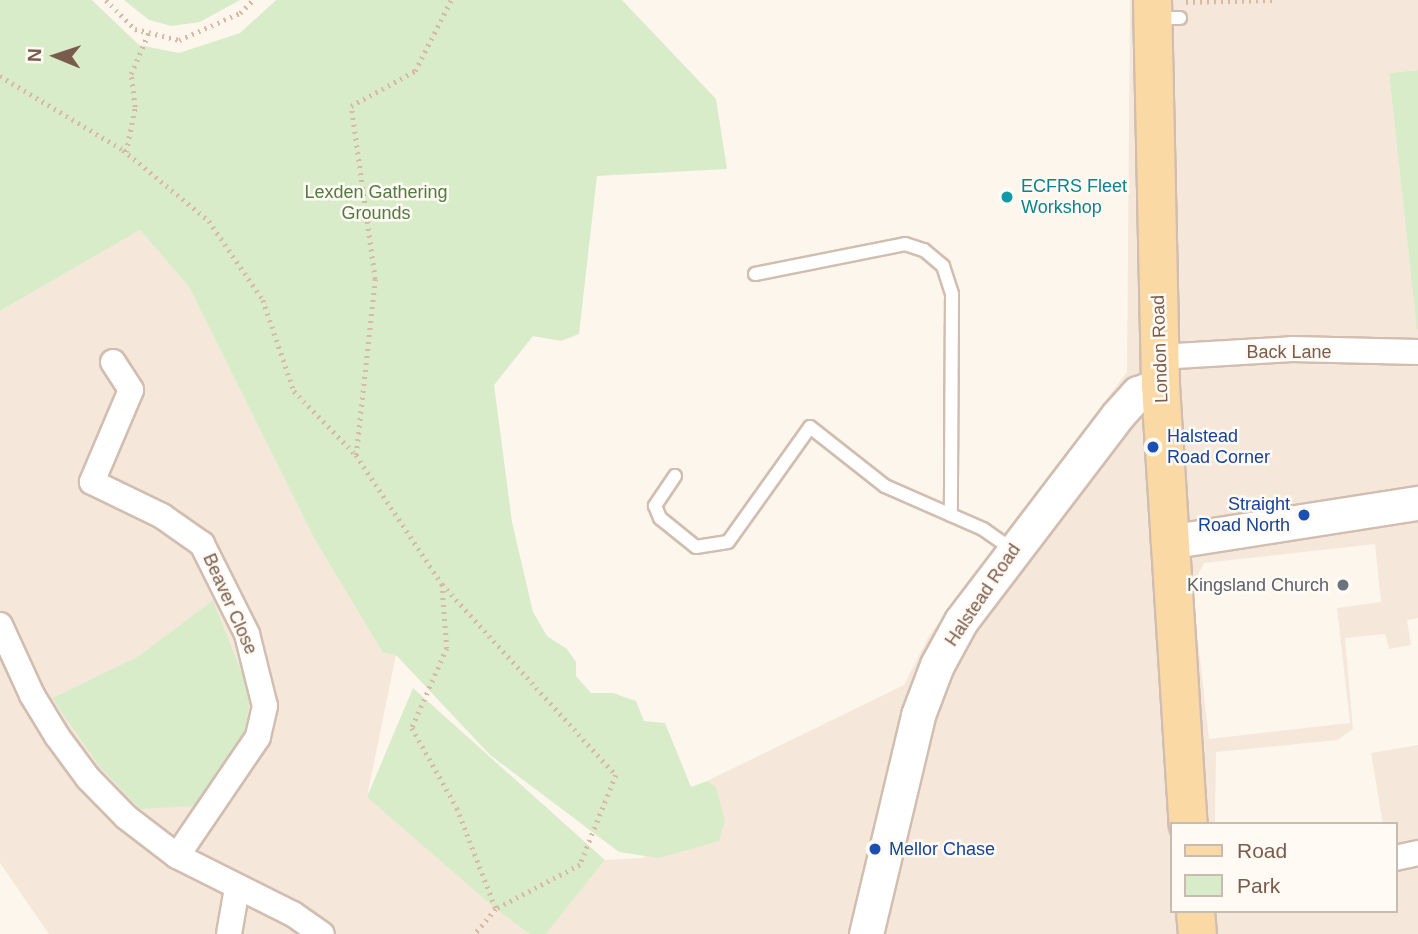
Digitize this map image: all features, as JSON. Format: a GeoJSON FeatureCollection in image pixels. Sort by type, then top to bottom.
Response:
{"type":"FeatureCollection","features":[{"type":"Feature","properties":{"kind":"main road","name":"London Road"},"geometry":{"type":"LineString","coordinates":[[1159,10],[1160,371],[1168,542],[1188,822]]}},
{"type":"Feature","properties":{"kind":"main road"},"geometry":{"type":"LineString","coordinates":[[1195,913],[1197,934]]}},
{"type":"Feature","properties":{"kind":"street","name":"Back Lane"},"geometry":{"type":"LineString","coordinates":[[1160,371],[1292,349],[1418,352]]}},
{"type":"Feature","properties":{"kind":"street","name":"Beaver Close"},"geometry":{"type":"LineString","coordinates":[[113,362],[131,390],[92,482],[162,516],[202,544],[247,634],[265,706],[258,737],[177,856]]}},
{"type":"Feature","properties":{"kind":"street","name":"Halstead Road"},"geometry":{"type":"LineString","coordinates":[[866,934],[918,715],[937,665],[961,621],[1013,550],[1117,416],[1160,371]]}},
{"type":"Feature","properties":{"kind":"street"},"geometry":{"type":"LineString","coordinates":[[1168,542],[1418,503]]}},
{"type":"Feature","properties":{"kind":"street"},"geometry":{"type":"LineString","coordinates":[[0,625],[32,695],[88,778],[126,817],[177,856],[293,914],[322,934]]}},
{"type":"Feature","properties":{"kind":"street"},"geometry":{"type":"LineString","coordinates":[[1397,858],[1418,853]]}},
{"type":"Feature","properties":{"kind":"street"},"geometry":{"type":"LineString","coordinates":[[229,934],[237,888]]}},
{"type":"Feature","properties":{"kind":"lane"},"geometry":{"type":"LineString","coordinates":[[755,274],[905,244],[923,250],[943,266],[952,294],[951,515]]}},
{"type":"Feature","properties":{"kind":"lane"},"geometry":{"type":"LineString","coordinates":[[675,476],[655,506],[660,518],[696,547],[728,542],[810,427],[885,486],[983,528],[1013,550]]}},
{"type":"Feature","properties":{"kind":"path"},"geometry":{"type":"LineString","coordinates":[[106,0],[135,29],[179,40],[240,13],[253,0]]}},
{"type":"Feature","properties":{"kind":"path"},"geometry":{"type":"LineString","coordinates":[[356,455],[375,279],[351,106],[415,71],[451,0]]}},
{"type":"Feature","properties":{"kind":"path"},"geometry":{"type":"LineString","coordinates":[[1159,10],[1272,0]]}},
{"type":"Feature","properties":{"kind":"path"},"geometry":{"type":"LineString","coordinates":[[126,152],[135,107],[131,74],[149,32]]}},
{"type":"Feature","properties":{"kind":"path"},"geometry":{"type":"LineString","coordinates":[[0,76],[126,152],[209,221],[263,300],[294,391],[356,455],[442,584],[616,775],[580,865],[496,909],[475,934]]}},
{"type":"Feature","properties":{"kind":"path"},"geometry":{"type":"LineString","coordinates":[[442,584],[447,648],[412,728],[457,808],[496,909]]}},
{"type":"Feature","properties":{"kind":"shaded area"},"geometry":{"type":"Polygon","coordinates":[[[1130,0],[1418,0],[1418,70],[1389,73],[1418,329],[1418,618],[1407,620],[1411,645],[1389,649],[1385,634],[1345,638],[1353,729],[1338,740],[1216,752],[1215,822],[1170,822],[1170,913],[1397,913],[1397,822],[1383,822],[1371,753],[1418,745],[1418,934],[546,934],[605,860],[642,858],[725,821],[707,781],[904,685],[929,636],[1127,372],[1130,0]],[[1375,544],[1204,563],[1192,587],[1209,739],[1350,723],[1337,608],[1381,602],[1375,544]]]}},
{"type":"Feature","properties":{"kind":"shaded area"},"geometry":{"type":"Polygon","coordinates":[[[140,230],[189,287],[315,540],[383,653],[396,655],[367,797],[530,934],[49,934],[0,863],[0,311],[140,230]],[[213,600],[137,657],[52,698],[251,695],[213,600]]]}},
{"type":"Feature","properties":{"kind":"green space","name":"Lexden Gathering Grounds"},"geometry":{"type":"Polygon","coordinates":[[[0,0],[92,0],[139,45],[179,53],[240,33],[276,0],[622,0],[716,99],[727,169],[597,176],[579,334],[561,341],[533,336],[494,385],[512,522],[533,612],[547,636],[567,649],[576,662],[576,676],[591,693],[613,693],[636,701],[644,721],[665,723],[691,787],[707,781],[716,787],[725,821],[719,841],[659,858],[619,852],[490,755],[396,655],[383,653],[315,540],[189,287],[140,230],[0,311],[0,0]]]}},
{"type":"Feature","properties":{"kind":"green space"},"geometry":{"type":"Polygon","coordinates":[[[124,0],[240,0],[200,22],[171,26],[149,20],[124,0]]]}},
{"type":"Feature","properties":{"kind":"green space"},"geometry":{"type":"Polygon","coordinates":[[[1418,70],[1418,329],[1417,329],[1389,73],[1418,70]]]}},
{"type":"Feature","properties":{"kind":"green space"},"geometry":{"type":"Polygon","coordinates":[[[213,600],[251,695],[244,736],[194,806],[140,809],[99,766],[52,698],[137,657],[213,600]]]}},
{"type":"Feature","properties":{"kind":"green space"},"geometry":{"type":"Polygon","coordinates":[[[413,688],[605,860],[546,934],[530,934],[496,909],[367,797],[413,688]]]}},
{"type":"Feature","properties":{"kind":"place","name":"ECFRS Fleet Workshop"},"geometry":{"type":"Point","coordinates":[1007,197]}},
{"type":"Feature","properties":{"kind":"place","name":"Halstead Road Corner"},"geometry":{"type":"Point","coordinates":[1153,447]}},
{"type":"Feature","properties":{"kind":"place","name":"Straight Road North"},"geometry":{"type":"Point","coordinates":[1304,515]}},
{"type":"Feature","properties":{"kind":"place","name":"Kingsland Church"},"geometry":{"type":"Point","coordinates":[1343,585]}},
{"type":"Feature","properties":{"kind":"place","name":"Mellor Chase"},"geometry":{"type":"Point","coordinates":[875,849]}}]}
